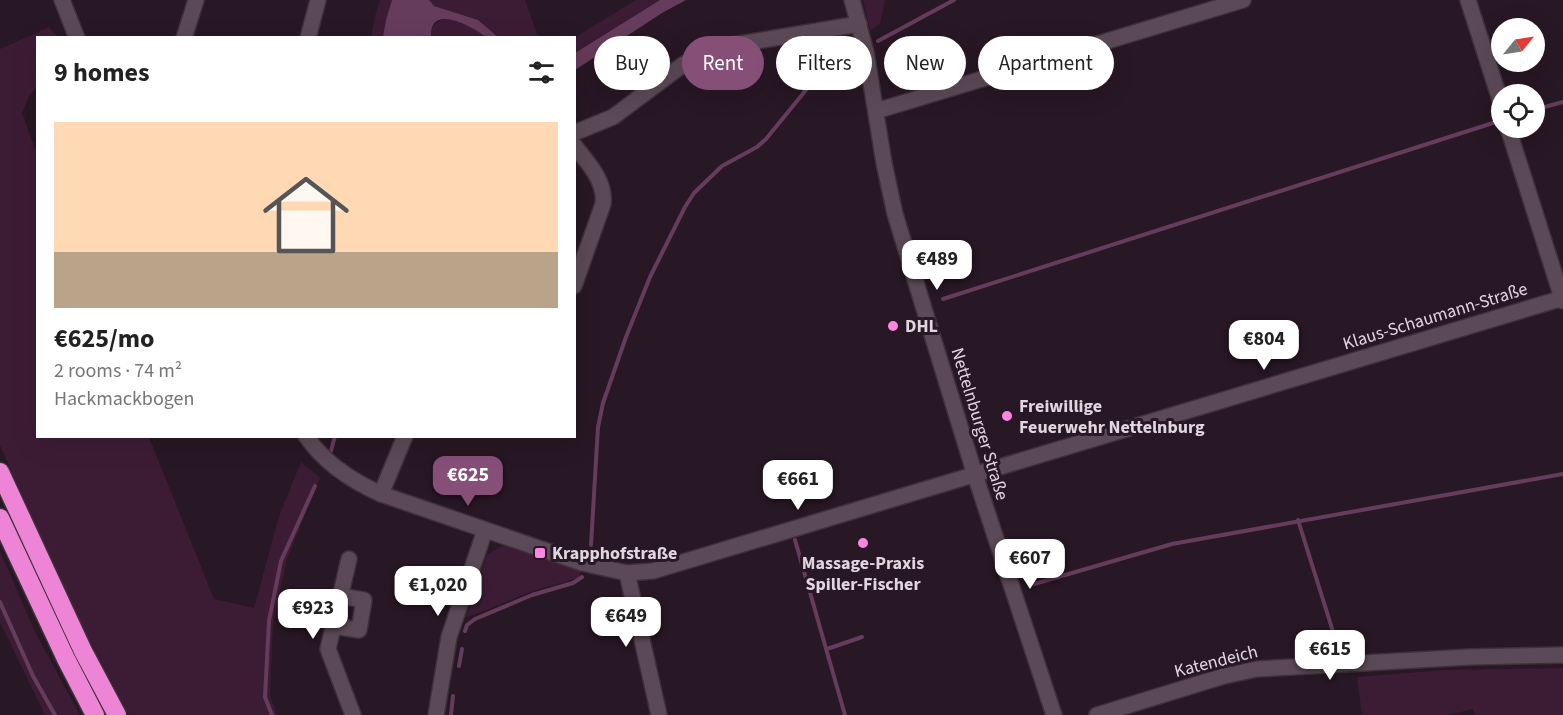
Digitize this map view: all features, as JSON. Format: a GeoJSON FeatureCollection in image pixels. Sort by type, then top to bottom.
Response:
{"type":"FeatureCollection","features":[{"type":"Feature","properties":{"kind":"highway"},"geometry":{"type":"LineString","coordinates":[[0,472],[83,651],[117,715]]}},
{"type":"Feature","properties":{"kind":"highway"},"geometry":{"type":"LineString","coordinates":[[0,518],[95,715]]}},
{"type":"Feature","properties":{"kind":"street"},"geometry":{"type":"LineString","coordinates":[[62,0],[76,36]]}},
{"type":"Feature","properties":{"kind":"street"},"geometry":{"type":"LineString","coordinates":[[185,36],[196,0]]}},
{"type":"Feature","properties":{"kind":"street"},"geometry":{"type":"LineString","coordinates":[[309,36],[318,0]]}},
{"type":"Feature","properties":{"kind":"street","name":"Nettelnburger Straße"},"geometry":{"type":"LineString","coordinates":[[852,0],[866,52],[884,163],[895,214],[975,475],[1054,715]]}},
{"type":"Feature","properties":{"kind":"street"},"geometry":{"type":"LineString","coordinates":[[876,111],[1243,0]]}},
{"type":"Feature","properties":{"kind":"street"},"geometry":{"type":"LineString","coordinates":[[1468,0],[1495,84]]}},
{"type":"Feature","properties":{"kind":"street"},"geometry":{"type":"LineString","coordinates":[[576,132],[614,117],[684,64],[707,53],[733,45],[859,24]]}},
{"type":"Feature","properties":{"kind":"street"},"geometry":{"type":"LineString","coordinates":[[1511,138],[1563,299]]}},
{"type":"Feature","properties":{"kind":"street"},"geometry":{"type":"LineString","coordinates":[[576,147],[600,181],[605,193],[576,280]]}},
{"type":"Feature","properties":{"kind":"street","name":"Klaus-Schaumann-Straße"},"geometry":{"type":"LineString","coordinates":[[307,438],[328,462],[350,479],[381,494],[582,563],[627,573],[653,571],[1563,299]]}},
{"type":"Feature","properties":{"kind":"street"},"geometry":{"type":"LineString","coordinates":[[381,494],[404,438]]}},
{"type":"Feature","properties":{"kind":"street"},"geometry":{"type":"LineString","coordinates":[[436,715],[449,637],[485,530]]}},
{"type":"Feature","properties":{"kind":"street"},"geometry":{"type":"LineString","coordinates":[[349,560],[328,649],[353,715]]}},
{"type":"Feature","properties":{"kind":"street"},"geometry":{"type":"LineString","coordinates":[[627,573],[659,715]]}},
{"type":"Feature","properties":{"kind":"street"},"geometry":{"type":"LineString","coordinates":[[333,626],[359,630],[364,600],[341,596]]}},
{"type":"Feature","properties":{"kind":"street","name":"Katendeich"},"geometry":{"type":"LineString","coordinates":[[1097,715],[1224,675],[1257,669],[1438,658],[1563,655]]}},
{"type":"Feature","properties":{"kind":"shaded area"},"geometry":{"type":"Polygon","coordinates":[[[380,0],[392,0],[383,36],[371,36],[380,0]]]}},
{"type":"Feature","properties":{"kind":"shaded area"},"geometry":{"type":"Polygon","coordinates":[[[392,0],[429,0],[434,6],[478,20],[497,36],[484,36],[462,23],[444,19],[437,21],[432,27],[431,36],[383,36],[392,0]]]}},
{"type":"Feature","properties":{"kind":"shaded area"},"geometry":{"type":"Polygon","coordinates":[[[429,0],[525,0],[538,36],[497,36],[478,20],[434,6],[429,0]]]}},
{"type":"Feature","properties":{"kind":"shaded area"},"geometry":{"type":"Polygon","coordinates":[[[636,0],[660,0],[602,36],[594,36],[594,41],[576,52],[576,37],[636,0]]]}},
{"type":"Feature","properties":{"kind":"shaded area"},"geometry":{"type":"Polygon","coordinates":[[[660,0],[686,0],[627,36],[602,36],[660,0]]]}},
{"type":"Feature","properties":{"kind":"shaded area"},"geometry":{"type":"Polygon","coordinates":[[[863,0],[885,0],[880,24],[870,30],[863,0]]]}},
{"type":"Feature","properties":{"kind":"shaded area"},"geometry":{"type":"Polygon","coordinates":[[[447,19],[458,22],[484,36],[431,36],[435,24],[447,19]]]}},
{"type":"Feature","properties":{"kind":"shaded area"},"geometry":{"type":"Polygon","coordinates":[[[49,27],[57,36],[36,36],[36,88],[29,96],[22,113],[36,152],[36,438],[149,438],[214,599],[254,608],[279,516],[301,462],[320,478],[287,559],[273,622],[270,696],[277,715],[129,715],[76,614],[0,445],[0,49],[49,27]]]}},
{"type":"Feature","properties":{"kind":"shaded area"},"geometry":{"type":"Polygon","coordinates":[[[594,41],[594,58],[576,69],[576,52],[594,41]]]}},
{"type":"Feature","properties":{"kind":"shaded area"},"geometry":{"type":"Polygon","coordinates":[[[505,544],[581,570],[579,577],[534,591],[466,617],[487,555],[505,544]]]}},
{"type":"Feature","properties":{"kind":"shaded area"},"geometry":{"type":"Polygon","coordinates":[[[0,551],[35,632],[80,715],[45,715],[0,622],[0,551]]]}},
{"type":"Feature","properties":{"kind":"shaded area"},"geometry":{"type":"Polygon","coordinates":[[[1563,668],[1563,715],[1475,715],[1473,709],[1449,715],[1362,715],[1357,677],[1444,670],[1563,668]]]}},
{"type":"Feature","properties":{"kind":"waterway"},"geometry":{"type":"LineString","coordinates":[[878,41],[954,0]]}},
{"type":"Feature","properties":{"kind":"waterway"},"geometry":{"type":"LineString","coordinates":[[591,545],[598,427],[603,403],[650,277],[694,193],[722,166],[757,147],[766,139],[806,90]]}},
{"type":"Feature","properties":{"kind":"waterway"},"geometry":{"type":"LineString","coordinates":[[1545,107],[1563,102]]}},
{"type":"Feature","properties":{"kind":"waterway"},"geometry":{"type":"LineString","coordinates":[[943,299],[1491,124]]}},
{"type":"Feature","properties":{"kind":"waterway"},"geometry":{"type":"LineString","coordinates":[[331,451],[334,438]]}},
{"type":"Feature","properties":{"kind":"waterway"},"geometry":{"type":"LineString","coordinates":[[1034,584],[1172,544],[1563,474]]}},
{"type":"Feature","properties":{"kind":"waterway"},"geometry":{"type":"LineString","coordinates":[[272,715],[265,697],[269,621],[281,561],[315,486]]}},
{"type":"Feature","properties":{"kind":"waterway"},"geometry":{"type":"LineString","coordinates":[[1298,520],[1340,654]]}},
{"type":"Feature","properties":{"kind":"waterway"},"geometry":{"type":"LineString","coordinates":[[795,540],[845,715]]}},
{"type":"Feature","properties":{"kind":"waterway"},"geometry":{"type":"LineString","coordinates":[[465,631],[467,625],[475,619],[532,595],[573,583],[582,577]]}},
{"type":"Feature","properties":{"kind":"waterway"},"geometry":{"type":"LineString","coordinates":[[0,602],[33,676],[55,715]]}},
{"type":"Feature","properties":{"kind":"waterway"},"geometry":{"type":"LineString","coordinates":[[827,649],[862,637]]}},
{"type":"Feature","properties":{"kind":"waterway"},"geometry":{"type":"LineString","coordinates":[[459,666],[462,649]]}},
{"type":"Feature","properties":{"kind":"waterway"},"geometry":{"type":"LineString","coordinates":[[451,715],[453,696]]}},
{"type":"Feature","properties":{"kind":"place","name":"DHL"},"geometry":{"type":"Point","coordinates":[893,326]}},
{"type":"Feature","properties":{"kind":"place","name":"Freiwillige Feuerwehr Nettelnburg"},"geometry":{"type":"Point","coordinates":[1007,416]}},
{"type":"Feature","properties":{"kind":"place","name":"Massage-Praxis Spiller-Fischer"},"geometry":{"type":"Point","coordinates":[863,543]}},
{"type":"Feature","properties":{"kind":"place","name":"Krapphofstraße"},"geometry":{"type":"Point","coordinates":[540,553]}}]}
